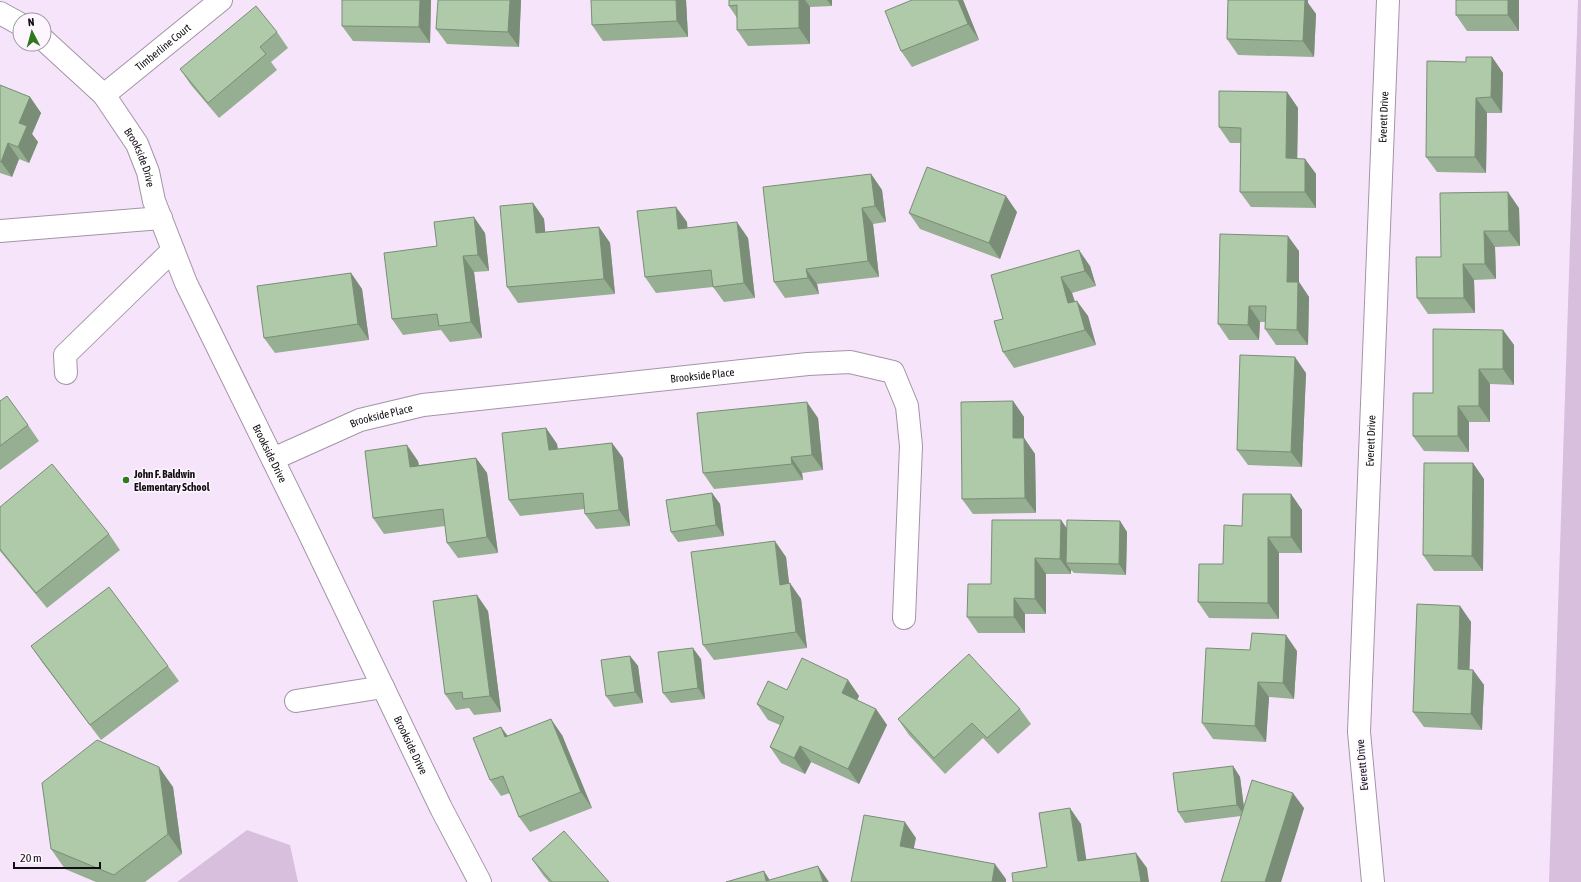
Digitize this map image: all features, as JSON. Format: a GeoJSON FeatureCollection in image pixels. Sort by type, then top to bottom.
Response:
{"type":"FeatureCollection","features":[{"type":"Feature","properties":{"kind":"street","name":"Timberline Court"},"geometry":{"type":"LineString","coordinates":[[104,95],[222,0]]}},
{"type":"Feature","properties":{"kind":"street","name":"Everett Drive"},"geometry":{"type":"LineString","coordinates":[[1373,882],[1359,732],[1388,0]]}},
{"type":"Feature","properties":{"kind":"street"},"geometry":{"type":"LineString","coordinates":[[0,13],[12,20]]}},
{"type":"Feature","properties":{"kind":"street","name":"Brookside Drive"},"geometry":{"type":"LineString","coordinates":[[52,47],[104,95],[137,144],[148,172],[154,201],[186,283],[273,459],[441,808],[480,882]]}},
{"type":"Feature","properties":{"kind":"street"},"geometry":{"type":"LineString","coordinates":[[0,231],[161,218]]}},
{"type":"Feature","properties":{"kind":"street"},"geometry":{"type":"LineString","coordinates":[[66,373],[65,355],[173,250]]}},
{"type":"Feature","properties":{"kind":"street","name":"Brookside Place"},"geometry":{"type":"LineString","coordinates":[[273,459],[360,420],[422,405],[808,364],[850,362],[893,372],[907,406],[912,446],[904,618]]}},
{"type":"Feature","properties":{"kind":"street"},"geometry":{"type":"LineString","coordinates":[[296,701],[383,687]]}},
{"type":"Feature","properties":{"kind":"shaded area"},"geometry":{"type":"Polygon","coordinates":[[[1578,0],[1581,0],[1581,882],[1549,882],[1578,0]]]}},
{"type":"Feature","properties":{"kind":"shaded area"},"geometry":{"type":"Polygon","coordinates":[[[247,830],[290,845],[298,882],[177,882],[247,830]]]}},
{"type":"Feature","properties":{"kind":"building"},"geometry":{"type":"Polygon","coordinates":[[[342,0],[420,0],[419,27],[342,26],[342,0]]]}},
{"type":"Feature","properties":{"kind":"building"},"geometry":{"type":"Polygon","coordinates":[[[438,0],[510,0],[508,32],[436,29],[438,0]]]}},
{"type":"Feature","properties":{"kind":"building"},"geometry":{"type":"Polygon","coordinates":[[[591,0],[676,0],[677,21],[592,25],[591,0]]]}},
{"type":"Feature","properties":{"kind":"building"},"geometry":{"type":"Polygon","coordinates":[[[729,0],[799,0],[799,28],[737,30],[737,5],[729,6],[729,0]]]}},
{"type":"Feature","properties":{"kind":"building"},"geometry":{"type":"Polygon","coordinates":[[[912,0],[958,0],[968,24],[901,51],[885,11],[912,0]]]}},
{"type":"Feature","properties":{"kind":"building"},"geometry":{"type":"Polygon","coordinates":[[[1228,0],[1305,0],[1303,41],[1227,39],[1228,0]]]}},
{"type":"Feature","properties":{"kind":"building"},"geometry":{"type":"Polygon","coordinates":[[[1456,0],[1508,0],[1508,15],[1456,15],[1456,0]]]}},
{"type":"Feature","properties":{"kind":"building"},"geometry":{"type":"Polygon","coordinates":[[[256,6],[277,32],[260,47],[266,54],[208,103],[180,69],[256,6]]]}},
{"type":"Feature","properties":{"kind":"building"},"geometry":{"type":"Polygon","coordinates":[[[1466,57],[1492,57],[1491,97],[1476,98],[1475,157],[1426,157],[1427,61],[1466,62],[1466,57]]]}},
{"type":"Feature","properties":{"kind":"building"},"geometry":{"type":"Polygon","coordinates":[[[0,85],[30,97],[19,123],[27,126],[18,147],[8,143],[1,162],[0,161],[0,85]]]}},
{"type":"Feature","properties":{"kind":"building"},"geometry":{"type":"Polygon","coordinates":[[[1219,91],[1287,92],[1286,158],[1305,159],[1305,192],[1240,192],[1241,128],[1219,127],[1219,91]]]}},
{"type":"Feature","properties":{"kind":"building"},"geometry":{"type":"Polygon","coordinates":[[[927,167],[1006,196],[989,243],[909,213],[927,167]]]}},
{"type":"Feature","properties":{"kind":"building"},"geometry":{"type":"Polygon","coordinates":[[[871,174],[875,206],[862,208],[868,261],[806,269],[808,278],[774,282],[763,187],[871,174]]]}},
{"type":"Feature","properties":{"kind":"building"},"geometry":{"type":"Polygon","coordinates":[[[1508,192],[1509,231],[1484,231],[1485,264],[1463,264],[1464,298],[1417,298],[1416,257],[1441,257],[1440,193],[1508,192]]]}},
{"type":"Feature","properties":{"kind":"building"},"geometry":{"type":"Polygon","coordinates":[[[533,203],[536,233],[599,227],[604,279],[507,287],[500,206],[533,203]]]}},
{"type":"Feature","properties":{"kind":"building"},"geometry":{"type":"Polygon","coordinates":[[[676,207],[678,229],[737,222],[744,283],[713,287],[711,270],[645,277],[637,211],[676,207]]]}},
{"type":"Feature","properties":{"kind":"building"},"geometry":{"type":"Polygon","coordinates":[[[474,217],[478,255],[463,256],[471,322],[439,326],[437,314],[392,319],[384,253],[437,246],[434,222],[474,217]]]}},
{"type":"Feature","properties":{"kind":"building"},"geometry":{"type":"Polygon","coordinates":[[[1220,234],[1288,236],[1287,282],[1298,282],[1297,330],[1265,329],[1266,306],[1249,306],[1248,325],[1218,324],[1220,234]]]}},
{"type":"Feature","properties":{"kind":"building"},"geometry":{"type":"Polygon","coordinates":[[[1079,250],[1085,271],[1061,277],[1068,303],[1077,301],[1085,330],[1003,352],[994,321],[1003,319],[991,275],[1079,250]]]}},
{"type":"Feature","properties":{"kind":"building"},"geometry":{"type":"Polygon","coordinates":[[[351,273],[358,324],[264,338],[257,286],[351,273]]]}},
{"type":"Feature","properties":{"kind":"building"},"geometry":{"type":"Polygon","coordinates":[[[1433,329],[1503,330],[1503,369],[1479,369],[1479,406],[1458,406],[1458,436],[1413,436],[1413,393],[1433,393],[1433,329]]]}},
{"type":"Feature","properties":{"kind":"building"},"geometry":{"type":"Polygon","coordinates":[[[1240,355],[1295,357],[1291,452],[1237,450],[1240,355]]]}},
{"type":"Feature","properties":{"kind":"building"},"geometry":{"type":"Polygon","coordinates":[[[7,396],[28,425],[0,446],[0,401],[7,396]]]}},
{"type":"Feature","properties":{"kind":"building"},"geometry":{"type":"Polygon","coordinates":[[[1013,401],[1013,438],[1024,438],[1025,498],[962,499],[961,402],[1013,401]]]}},
{"type":"Feature","properties":{"kind":"building"},"geometry":{"type":"Polygon","coordinates":[[[807,402],[812,455],[791,457],[792,464],[703,473],[697,413],[807,402]]]}},
{"type":"Feature","properties":{"kind":"building"},"geometry":{"type":"Polygon","coordinates":[[[546,428],[549,450],[612,443],[619,510],[585,514],[583,493],[509,500],[502,433],[546,428]]]}},
{"type":"Feature","properties":{"kind":"building"},"geometry":{"type":"Polygon","coordinates":[[[407,445],[410,467],[476,458],[487,537],[447,543],[443,509],[373,518],[365,451],[407,445]]]}},
{"type":"Feature","properties":{"kind":"building"},"geometry":{"type":"Polygon","coordinates":[[[1424,463],[1473,463],[1472,556],[1423,555],[1424,463]]]}},
{"type":"Feature","properties":{"kind":"building"},"geometry":{"type":"Polygon","coordinates":[[[52,464],[109,534],[36,593],[0,549],[0,507],[52,464]]]}},
{"type":"Feature","properties":{"kind":"building"},"geometry":{"type":"Polygon","coordinates":[[[712,493],[716,525],[671,532],[666,500],[712,493]]]}},
{"type":"Feature","properties":{"kind":"building"},"geometry":{"type":"Polygon","coordinates":[[[1243,494],[1291,494],[1291,537],[1268,537],[1268,603],[1198,602],[1199,564],[1223,564],[1224,525],[1242,526],[1243,494]]]}},
{"type":"Feature","properties":{"kind":"building"},"geometry":{"type":"Polygon","coordinates":[[[992,520],[1061,520],[1060,559],[1035,558],[1035,599],[1014,598],[1014,617],[967,617],[968,584],[991,584],[992,520]]]}},
{"type":"Feature","properties":{"kind":"building"},"geometry":{"type":"Polygon","coordinates":[[[1067,520],[1120,521],[1119,564],[1066,563],[1067,520]]]}},
{"type":"Feature","properties":{"kind":"building"},"geometry":{"type":"Polygon","coordinates":[[[775,541],[780,585],[790,583],[796,632],[703,645],[691,552],[775,541]]]}},
{"type":"Feature","properties":{"kind":"building"},"geometry":{"type":"Polygon","coordinates":[[[109,587],[168,666],[90,725],[31,646],[109,587]]]}},
{"type":"Feature","properties":{"kind":"building"},"geometry":{"type":"Polygon","coordinates":[[[477,595],[490,696],[463,699],[462,692],[445,694],[433,601],[477,595]]]}},
{"type":"Feature","properties":{"kind":"building"},"geometry":{"type":"Polygon","coordinates":[[[1417,604],[1460,606],[1458,669],[1473,670],[1471,714],[1413,712],[1417,604]]]}},
{"type":"Feature","properties":{"kind":"building"},"geometry":{"type":"Polygon","coordinates":[[[1252,633],[1286,635],[1283,683],[1258,682],[1255,726],[1202,723],[1206,648],[1250,650],[1252,633]]]}},
{"type":"Feature","properties":{"kind":"building"},"geometry":{"type":"Polygon","coordinates":[[[693,648],[698,688],[663,693],[658,652],[693,648]]]}},
{"type":"Feature","properties":{"kind":"building"},"geometry":{"type":"Polygon","coordinates":[[[969,654],[1020,709],[987,738],[972,723],[934,758],[898,719],[969,654]]]}},
{"type":"Feature","properties":{"kind":"building"},"geometry":{"type":"Polygon","coordinates":[[[630,656],[635,692],[606,696],[601,660],[630,656]]]}},
{"type":"Feature","properties":{"kind":"building"},"geometry":{"type":"Polygon","coordinates":[[[802,658],[848,680],[842,693],[876,709],[848,769],[800,746],[794,758],[770,747],[784,717],[757,704],[768,681],[787,690],[802,658]]]}},
{"type":"Feature","properties":{"kind":"building"},"geometry":{"type":"Polygon","coordinates":[[[551,719],[581,792],[519,817],[503,776],[490,780],[473,738],[501,727],[505,737],[551,719]]]}},
{"type":"Feature","properties":{"kind":"building"},"geometry":{"type":"Polygon","coordinates":[[[97,740],[159,767],[168,834],[114,875],[51,849],[42,783],[97,740]]]}},
{"type":"Feature","properties":{"kind":"building"},"geometry":{"type":"Polygon","coordinates":[[[1233,766],[1237,805],[1178,812],[1173,773],[1233,766]]]}},
{"type":"Feature","properties":{"kind":"building"},"geometry":{"type":"Polygon","coordinates":[[[1252,780],[1293,793],[1265,882],[1221,882],[1252,780]]]}},
{"type":"Feature","properties":{"kind":"building"},"geometry":{"type":"Polygon","coordinates":[[[1070,808],[1078,861],[1136,853],[1141,882],[1013,882],[1012,873],[1047,867],[1039,813],[1070,808]]]}},
{"type":"Feature","properties":{"kind":"building"},"geometry":{"type":"Polygon","coordinates":[[[864,815],[905,822],[900,846],[995,864],[992,882],[851,882],[864,815]]]}},
{"type":"Feature","properties":{"kind":"building"},"geometry":{"type":"Polygon","coordinates":[[[564,831],[609,882],[552,882],[532,859],[564,831]]]}},
{"type":"Feature","properties":{"kind":"building"},"geometry":{"type":"Polygon","coordinates":[[[818,866],[823,882],[726,882],[764,871],[766,881],[818,866]]]}},
{"type":"Feature","properties":{"kind":"place","name":"John F. Baldwin Elementary School"},"geometry":{"type":"Point","coordinates":[126,480]}}]}
